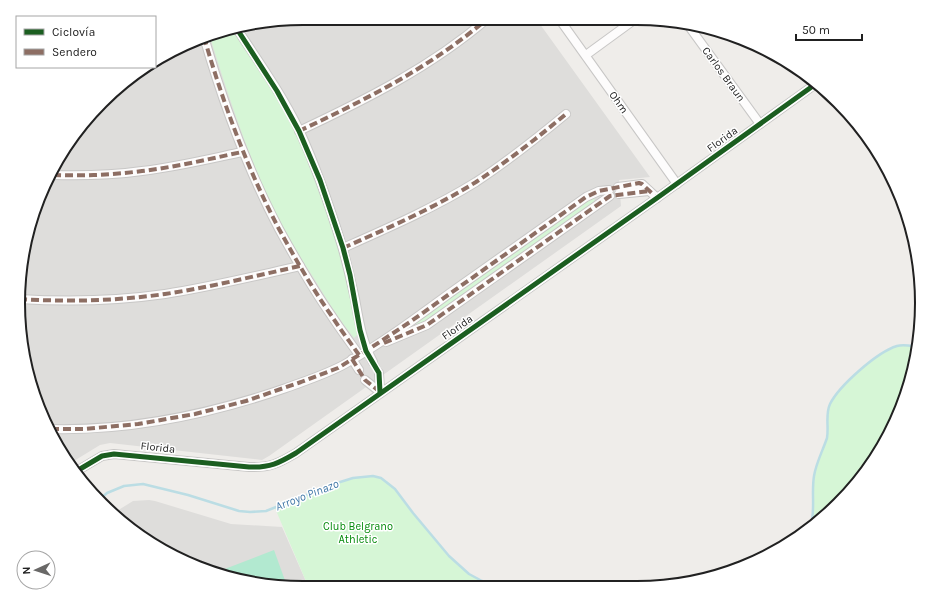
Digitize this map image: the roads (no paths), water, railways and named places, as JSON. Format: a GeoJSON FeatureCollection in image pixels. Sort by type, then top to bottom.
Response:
{"type":"FeatureCollection","features":[{"type":"Feature","properties":{"kind":"street"},"geometry":{"type":"LineString","coordinates":[[299,131],[354,105],[402,78],[452,47],[480,25]]}},
{"type":"Feature","properties":{"kind":"street","name":"Ohm"},"geometry":{"type":"LineString","coordinates":[[564,25],[677,184]]}},
{"type":"Feature","properties":{"kind":"street"},"geometry":{"type":"LineString","coordinates":[[586,55],[627,25]]}},
{"type":"Feature","properties":{"kind":"street","name":"Carlos Braun"},"geometry":{"type":"LineString","coordinates":[[692,30],[760,124]]}},
{"type":"Feature","properties":{"kind":"street"},"geometry":{"type":"LineString","coordinates":[[239,32],[277,91],[299,131],[322,186],[343,248],[353,290],[360,330],[369,349],[372,362]]}},
{"type":"Feature","properties":{"kind":"street"},"geometry":{"type":"LineString","coordinates":[[206,43],[218,84],[242,152],[257,185],[300,266],[331,316],[346,335],[359,370]]}},
{"type":"Feature","properties":{"kind":"street","name":"Florida"},"geometry":{"type":"LineString","coordinates":[[80,469],[102,456],[114,454],[261,468],[273,465],[296,452],[677,184],[811,86]]}},
{"type":"Feature","properties":{"kind":"street"},"geometry":{"type":"LineString","coordinates":[[343,248],[404,220],[463,190],[529,144],[566,114]]}},
{"type":"Feature","properties":{"kind":"street"},"geometry":{"type":"LineString","coordinates":[[56,175],[107,175],[166,168],[242,152]]}},
{"type":"Feature","properties":{"kind":"street"},"geometry":{"type":"LineString","coordinates":[[619,190],[642,184],[657,198]]}},
{"type":"Feature","properties":{"kind":"street"},"geometry":{"type":"LineString","coordinates":[[56,429],[84,429],[138,424],[222,408],[302,382],[338,368],[410,322],[593,193],[610,193],[427,325],[369,349]]}},
{"type":"Feature","properties":{"kind":"street"},"geometry":{"type":"LineString","coordinates":[[593,193],[599,202]]}},
{"type":"Feature","properties":{"kind":"street"},"geometry":{"type":"LineString","coordinates":[[25,299],[82,301],[165,294],[212,286],[300,266]]}},
{"type":"Feature","properties":{"kind":"street"},"geometry":{"type":"LineString","coordinates":[[378,372],[380,392]]}},
{"type":"Feature","properties":{"kind":"street"},"geometry":{"type":"LineString","coordinates":[[365,380],[380,392]]}},
{"type":"Feature","properties":{"kind":"waterway","name":"Arroyo Pinazo"},"geometry":{"type":"LineString","coordinates":[[813,518],[814,476],[827,438],[828,412],[830,404],[841,388],[869,362],[889,349],[900,345],[912,346]]}},
{"type":"Feature","properties":{"kind":"waterway","name":"Arroyo Pinazo"},"geometry":{"type":"LineString","coordinates":[[103,496],[107,493],[124,486],[143,484],[188,495],[239,511],[266,511],[337,483],[353,478],[373,476],[381,478],[395,489],[449,556],[469,574],[482,581]]}},
{"type":"Feature","properties":{"kind":"tunnel"},"geometry":{"type":"LineString","coordinates":[[373,362],[379,373]]}},
{"type":"Feature","properties":{"kind":"park label","name":"Club Belgrano Athletic"},"geometry":{"type":"Point","coordinates":[358,532]}}]}
